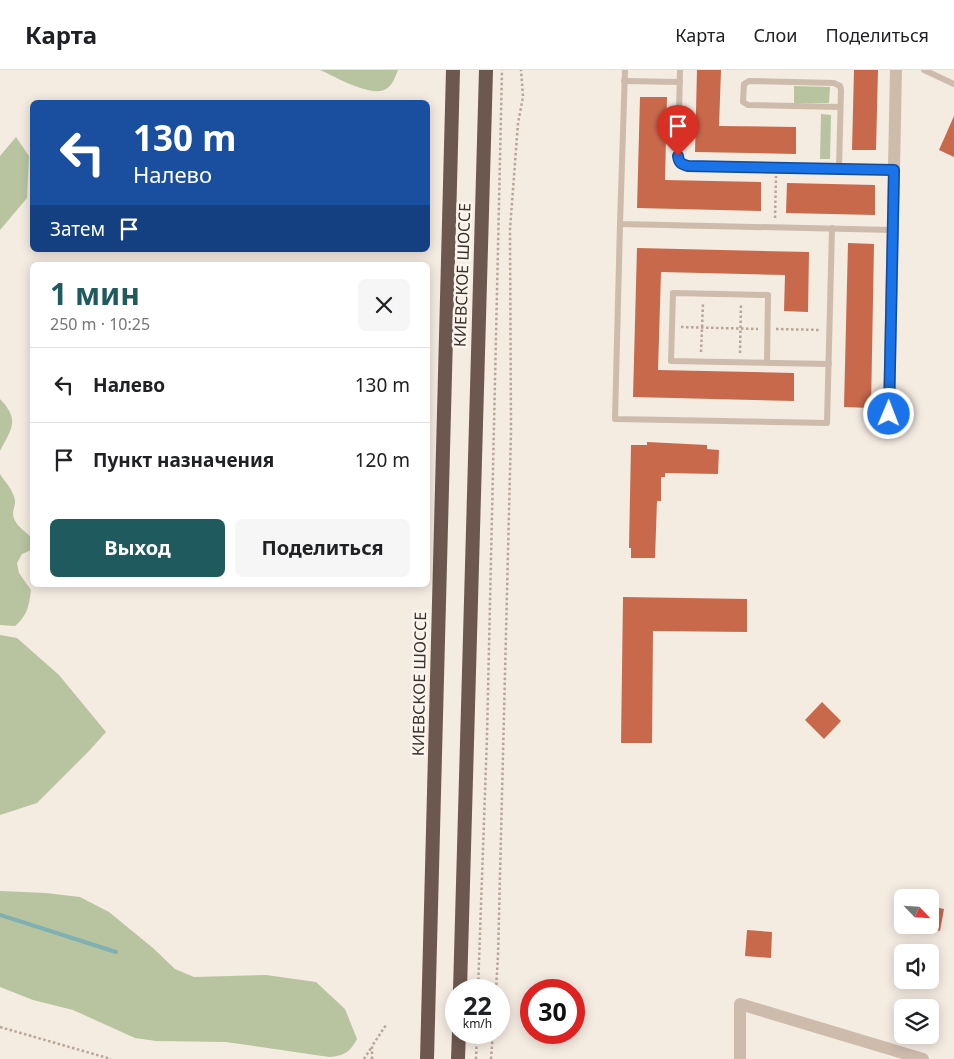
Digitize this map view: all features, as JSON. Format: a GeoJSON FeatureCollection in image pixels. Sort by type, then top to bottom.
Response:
{"type":"FeatureCollection","features":[{"type":"Feature","properties":{"kind":"highway","name":"КИЕВСКОЕ ШОССЕ"},"geometry":{"type":"LineString","coordinates":[[427,1059],[453,70]]}},
{"type":"Feature","properties":{"kind":"highway","name":"КИЕВСКОЕ ШОССЕ"},"geometry":{"type":"LineString","coordinates":[[460,979],[486,70]]}},
{"type":"Feature","properties":{"kind":"highway"},"geometry":{"type":"LineString","coordinates":[[458,1059],[459,1044]]}},
{"type":"Feature","properties":{"kind":"street"},"geometry":{"type":"LineString","coordinates":[[889,414],[896,70]]}},
{"type":"Feature","properties":{"kind":"street"},"geometry":{"type":"LineString","coordinates":[[740,1059],[740,1004],[923,1059]]}},
{"type":"Feature","properties":{"kind":"lane"},"geometry":{"type":"LineString","coordinates":[[625,70],[615,419],[828,423],[832,228]]}},
{"type":"Feature","properties":{"kind":"lane"},"geometry":{"type":"LineString","coordinates":[[680,70],[678,156],[682,164],[894,170]]}},
{"type":"Feature","properties":{"kind":"lane"},"geometry":{"type":"LineString","coordinates":[[924,70],[954,84]]}},
{"type":"Feature","properties":{"kind":"lane"},"geometry":{"type":"LineString","coordinates":[[624,81],[680,82]]}},
{"type":"Feature","properties":{"kind":"lane"},"geometry":{"type":"LineString","coordinates":[[839,169],[840,107],[840,86],[834,83],[749,81],[743,87],[743,102],[748,105],[840,107]]}},
{"type":"Feature","properties":{"kind":"lane"},"geometry":{"type":"LineString","coordinates":[[620,224],[892,230]]}},
{"type":"Feature","properties":{"kind":"lane"},"geometry":{"type":"LineString","coordinates":[[767,363],[768,295],[673,293],[671,361],[701,361],[767,363],[829,364]]}},
{"type":"Feature","properties":{"kind":"path"},"geometry":{"type":"LineString","coordinates":[[478,979],[487,736],[502,70]]}},
{"type":"Feature","properties":{"kind":"path"},"geometry":{"type":"LineString","coordinates":[[497,979],[511,441],[510,230],[518,123],[523,97],[521,70]]}},
{"type":"Feature","properties":{"kind":"path"},"geometry":{"type":"LineString","coordinates":[[774,227],[776,168]]}},
{"type":"Feature","properties":{"kind":"path"},"geometry":{"type":"LineString","coordinates":[[701,361],[703,294]]}},
{"type":"Feature","properties":{"kind":"path"},"geometry":{"type":"LineString","coordinates":[[740,362],[741,294]]}},
{"type":"Feature","properties":{"kind":"path"},"geometry":{"type":"LineString","coordinates":[[672,327],[830,330]]}},
{"type":"Feature","properties":{"kind":"path"},"geometry":{"type":"LineString","coordinates":[[364,1059],[386,1025]]}},
{"type":"Feature","properties":{"kind":"path"},"geometry":{"type":"LineString","coordinates":[[0,1027],[111,1059]]}},
{"type":"Feature","properties":{"kind":"path"},"geometry":{"type":"LineString","coordinates":[[476,1059],[477,1044]]}},
{"type":"Feature","properties":{"kind":"path"},"geometry":{"type":"LineString","coordinates":[[491,1059],[492,1044]]}},
{"type":"Feature","properties":{"kind":"path"},"geometry":{"type":"LineString","coordinates":[[372,1046],[372,1059]]}},
{"type":"Feature","properties":{"kind":"green space"},"geometry":{"type":"Polygon","coordinates":[[[320,70],[398,70],[394,81],[386,89],[371,91],[362,89],[320,70]]]}},
{"type":"Feature","properties":{"kind":"green space"},"geometry":{"type":"Polygon","coordinates":[[[794,86],[830,87],[829,103],[794,103],[794,86]]]}},
{"type":"Feature","properties":{"kind":"green space"},"geometry":{"type":"Polygon","coordinates":[[[821,114],[831,115],[830,159],[820,159],[821,114]]]}},
{"type":"Feature","properties":{"kind":"green space"},"geometry":{"type":"Polygon","coordinates":[[[16,137],[29,156],[27,198],[0,230],[0,156],[16,137]]]}},
{"type":"Feature","properties":{"kind":"green space"},"geometry":{"type":"Polygon","coordinates":[[[0,399],[10,413],[12,424],[11,430],[0,451],[0,399]]]}},
{"type":"Feature","properties":{"kind":"green space"},"geometry":{"type":"Polygon","coordinates":[[[0,474],[10,488],[15,500],[13,513],[15,521],[30,536],[30,550],[22,554],[17,563],[19,573],[31,590],[25,614],[19,622],[15,626],[0,625],[0,474]]]}},
{"type":"Feature","properties":{"kind":"green space"},"geometry":{"type":"Polygon","coordinates":[[[0,635],[17,638],[59,675],[106,732],[37,803],[0,815],[0,635]]]}},
{"type":"Feature","properties":{"kind":"green space"},"geometry":{"type":"Polygon","coordinates":[[[0,891],[80,897],[109,912],[153,948],[175,969],[194,977],[266,975],[316,982],[345,1009],[357,1039],[346,1052],[339,1056],[329,1057],[226,1042],[156,1041],[135,1038],[73,1010],[33,1000],[0,987],[0,891]]]}},
{"type":"Feature","properties":{"kind":"building"},"geometry":{"type":"Polygon","coordinates":[[[697,70],[721,70],[719,126],[796,127],[796,154],[695,152],[697,70]]]}},
{"type":"Feature","properties":{"kind":"building"},"geometry":{"type":"Polygon","coordinates":[[[854,70],[878,70],[876,150],[852,150],[854,70]]]}},
{"type":"Feature","properties":{"kind":"building"},"geometry":{"type":"Polygon","coordinates":[[[640,97],[667,97],[665,180],[761,182],[761,211],[637,208],[640,97]]]}},
{"type":"Feature","properties":{"kind":"building"},"geometry":{"type":"Polygon","coordinates":[[[954,116],[954,157],[939,150],[954,116]]]}},
{"type":"Feature","properties":{"kind":"building"},"geometry":{"type":"Polygon","coordinates":[[[787,183],[875,185],[875,215],[786,213],[787,183]]]}},
{"type":"Feature","properties":{"kind":"building"},"geometry":{"type":"Polygon","coordinates":[[[848,243],[874,244],[871,408],[844,407],[848,243]]]}},
{"type":"Feature","properties":{"kind":"building"},"geometry":{"type":"Polygon","coordinates":[[[637,248],[809,252],[808,312],[784,311],[785,275],[661,272],[658,370],[794,373],[794,401],[633,397],[637,248]]]}},
{"type":"Feature","properties":{"kind":"building"},"geometry":{"type":"Polygon","coordinates":[[[647,442],[707,445],[707,449],[719,450],[718,474],[665,473],[665,477],[661,477],[661,501],[657,501],[655,558],[631,558],[631,548],[629,548],[631,445],[647,445],[647,442]]]}},
{"type":"Feature","properties":{"kind":"building"},"geometry":{"type":"Polygon","coordinates":[[[623,597],[747,599],[747,632],[653,631],[652,743],[621,743],[623,597]]]}},
{"type":"Feature","properties":{"kind":"building"},"geometry":{"type":"Polygon","coordinates":[[[822,702],[841,721],[824,739],[805,720],[822,702]]]}},
{"type":"Feature","properties":{"kind":"building"},"geometry":{"type":"Polygon","coordinates":[[[939,908],[944,909],[939,931],[939,908]]]}},
{"type":"Feature","properties":{"kind":"building"},"geometry":{"type":"Polygon","coordinates":[[[747,930],[772,932],[771,958],[745,956],[747,930]]]}},
{"type":"Feature","properties":{"kind":"waterway"},"geometry":{"type":"LineString","coordinates":[[0,915],[116,952]]}},
{"type":"Feature","properties":{"kind":"route"},"geometry":{"type":"LineString","coordinates":[[678,156],[682,164],[688,166],[894,170],[889,414]]}}]}
